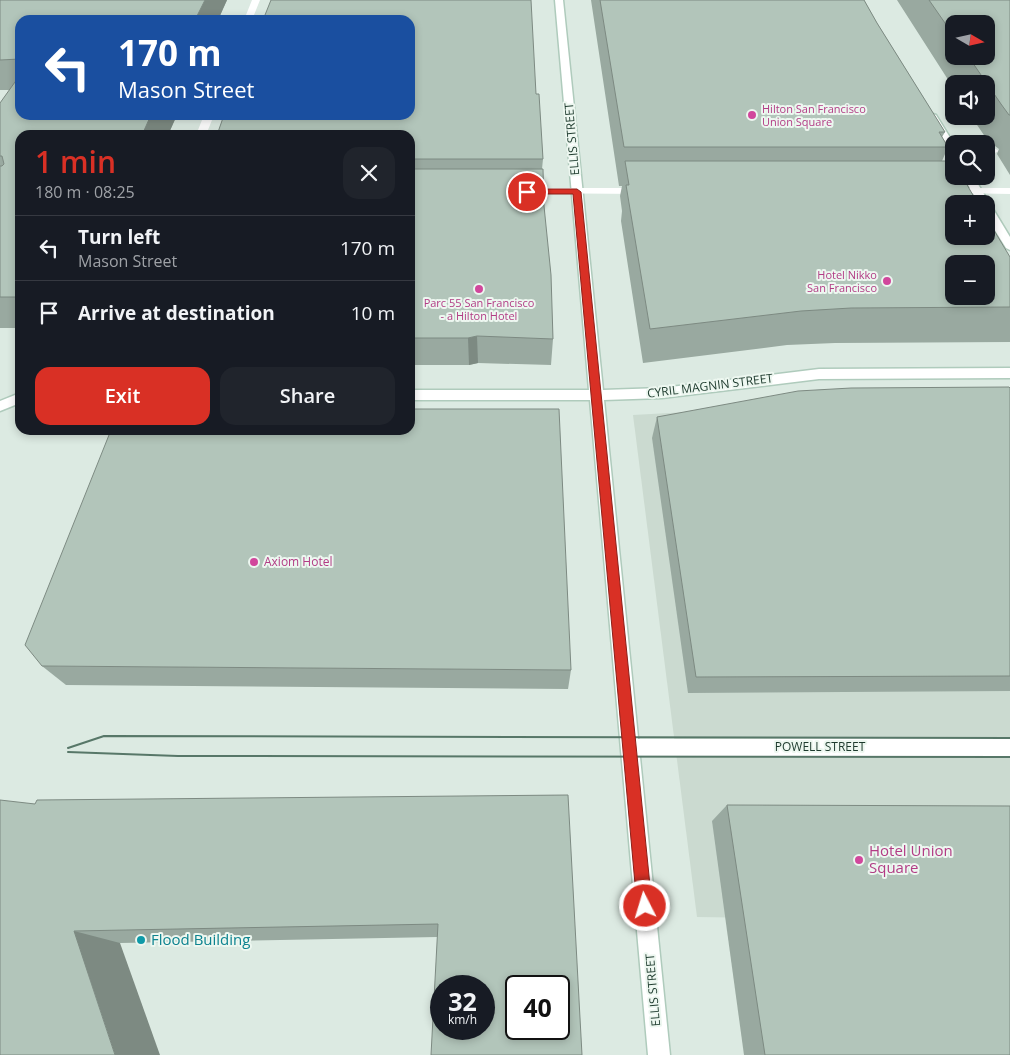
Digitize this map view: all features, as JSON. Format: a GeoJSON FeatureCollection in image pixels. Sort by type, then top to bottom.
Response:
{"type":"FeatureCollection","features":[{"type":"Feature","properties":{"kind":"street"},"geometry":{"type":"LineString","coordinates":[[250,15],[256,0]]}},
{"type":"Feature","properties":{"kind":"street","name":"ELLIS STREET"},"geometry":{"type":"LineString","coordinates":[[559,0],[659,1055]]}},
{"type":"Feature","properties":{"kind":"street"},"geometry":{"type":"LineString","coordinates":[[929,110],[945,137]]}},
{"type":"Feature","properties":{"kind":"street"},"geometry":{"type":"LineString","coordinates":[[973,185],[979,195]]}},
{"type":"Feature","properties":{"kind":"street"},"geometry":{"type":"LineString","coordinates":[[948,191],[1010,191]]}},
{"type":"Feature","properties":{"kind":"street"},"geometry":{"type":"LineString","coordinates":[[518,192],[653,192]]}},
{"type":"Feature","properties":{"kind":"street"},"geometry":{"type":"LineString","coordinates":[[995,221],[1010,246]]}},
{"type":"Feature","properties":{"kind":"street","name":"CYRIL MAGNIN STREET"},"geometry":{"type":"LineString","coordinates":[[415,395],[596,396],[666,393],[780,377],[819,374],[1010,373]]}},
{"type":"Feature","properties":{"kind":"street"},"geometry":{"type":"LineString","coordinates":[[0,406],[15,400]]}},
{"type":"Feature","properties":{"kind":"street","name":"POWELL STREET"},"geometry":{"type":"LineString","coordinates":[[630,748],[1010,747]]}},
{"type":"Feature","properties":{"kind":"shaded area"},"geometry":{"type":"Polygon","coordinates":[[[1010,394],[1010,922],[697,917],[633,415],[1010,394]]]}},
{"type":"Feature","properties":{"kind":"building"},"geometry":{"type":"Polygon","coordinates":[[[0,0],[205,0],[198,15],[15,15],[15,59],[0,60],[0,0]]]}},
{"type":"Feature","properties":{"kind":"building"},"geometry":{"type":"Polygon","coordinates":[[[271,0],[531,0],[536,94],[539,94],[543,159],[415,159],[415,130],[219,130],[222,120],[415,120],[415,15],[265,15],[271,0]]]}},
{"type":"Feature","properties":{"kind":"building","name":"Hilton San Francisco Union Square"},"geometry":{"type":"Polygon","coordinates":[[[600,0],[864,0],[945,132],[939,132],[945,142],[945,147],[624,147],[600,0]]]}},
{"type":"Feature","properties":{"kind":"building"},"geometry":{"type":"Polygon","coordinates":[[[929,0],[1010,0],[1010,115],[995,95],[995,75],[981,75],[974,65],[995,65],[995,15],[945,15],[945,23],[929,0]]]}},
{"type":"Feature","properties":{"kind":"building"},"geometry":{"type":"Polygon","coordinates":[[[15,82],[15,120],[149,120],[144,130],[15,130],[15,297],[0,297],[0,166],[4,164],[2,156],[0,156],[0,103],[15,82]]]}},
{"type":"Feature","properties":{"kind":"building"},"geometry":{"type":"Polygon","coordinates":[[[625,161],[945,161],[945,185],[967,185],[973,195],[945,195],[945,245],[995,245],[995,232],[1010,257],[1010,307],[851,308],[801,311],[650,329],[626,185],[629,185],[625,161]]]}},
{"type":"Feature","properties":{"kind":"building","name":"Parc 55 San Francisco - a Hilton Hotel"},"geometry":{"type":"Polygon","coordinates":[[[415,169],[543,169],[544,206],[551,275],[553,339],[477,336],[468,338],[415,338],[415,169]]]}},
{"type":"Feature","properties":{"kind":"building"},"geometry":{"type":"Polygon","coordinates":[[[1009,387],[1010,676],[696,677],[657,417],[798,391],[851,388],[1009,387]]]}},
{"type":"Feature","properties":{"kind":"building"},"geometry":{"type":"Polygon","coordinates":[[[415,409],[559,409],[571,670],[42,666],[25,645],[109,435],[415,435],[415,409]]]}},
{"type":"Feature","properties":{"kind":"building","name":"Flood Building"},"geometry":{"type":"Polygon","coordinates":[[[568,795],[582,1055],[431,1055],[432,1040],[495,1040],[495,975],[435,975],[438,924],[74,931],[115,1055],[0,1055],[0,800],[35,804],[37,800],[568,795]]]}},
{"type":"Feature","properties":{"kind":"building"},"geometry":{"type":"Polygon","coordinates":[[[727,805],[1010,806],[1010,1055],[765,1055],[727,805]]]}},
{"type":"Feature","properties":{"kind":"tram line"},"geometry":{"type":"LineString","coordinates":[[68,748],[104,736],[1010,738]]}},
{"type":"Feature","properties":{"kind":"tram line"},"geometry":{"type":"LineString","coordinates":[[68,752],[178,756],[1010,757]]}},
{"type":"Feature","properties":{"kind":"place","name":"Hilton San Francisco Union Square"},"geometry":{"type":"Point","coordinates":[752,115]}},
{"type":"Feature","properties":{"kind":"place","name":"Hotel Nikko San Francisco"},"geometry":{"type":"Point","coordinates":[887,281]}},
{"type":"Feature","properties":{"kind":"place","name":"Parc 55 San Francisco - a Hilton Hotel"},"geometry":{"type":"Point","coordinates":[479,289]}},
{"type":"Feature","properties":{"kind":"place","name":"Axiom Hotel"},"geometry":{"type":"Point","coordinates":[254,562]}},
{"type":"Feature","properties":{"kind":"place","name":"Hotel Union Square"},"geometry":{"type":"Point","coordinates":[859,860]}},
{"type":"Feature","properties":{"kind":"place","name":"Flood Building"},"geometry":{"type":"Point","coordinates":[141,940]}},
{"type":"Feature","properties":{"kind":"route"},"geometry":{"type":"LineString","coordinates":[[527,192],[577,192],[645,906]]}}]}
